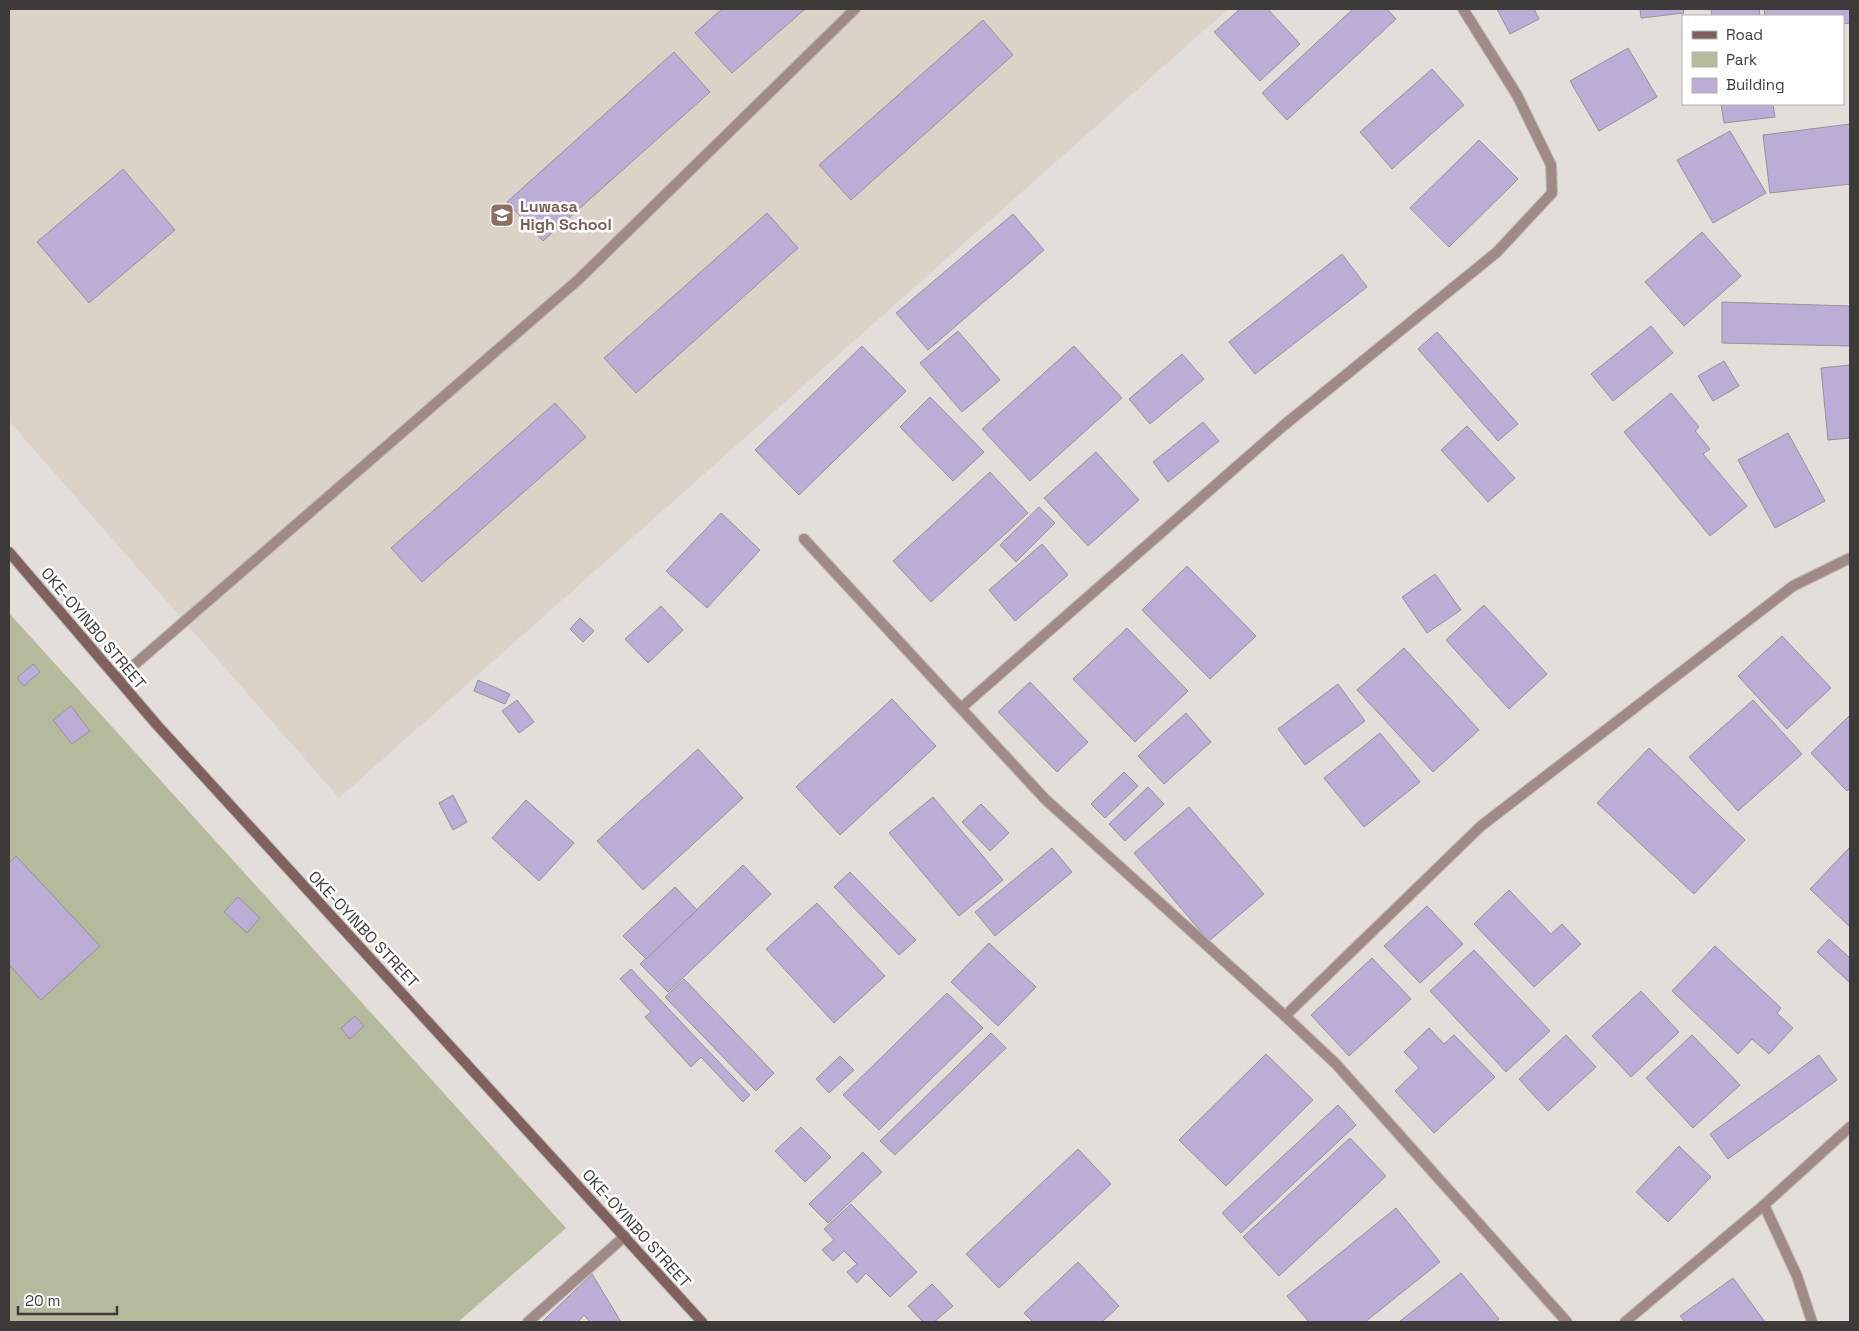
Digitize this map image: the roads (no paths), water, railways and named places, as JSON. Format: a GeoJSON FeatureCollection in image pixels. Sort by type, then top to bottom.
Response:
{"type":"FeatureCollection","features":[{"type":"Feature","properties":{"kind":"main road","name":"OKE-OYINBO STREET"},"geometry":{"type":"LineString","coordinates":[[9,552],[163,732],[702,1322]]}},
{"type":"Feature","properties":{"kind":"street"},"geometry":{"type":"LineString","coordinates":[[118,678],[578,280],[855,9]]}},
{"type":"Feature","properties":{"kind":"street"},"geometry":{"type":"LineString","coordinates":[[961,708],[1283,426],[1497,252],[1552,193],[1552,165],[1516,95],[1463,9]]}},
{"type":"Feature","properties":{"kind":"street"},"geometry":{"type":"LineString","coordinates":[[804,539],[1045,799],[1336,1064],[1567,1322]]}},
{"type":"Feature","properties":{"kind":"street"},"geometry":{"type":"LineString","coordinates":[[1285,1016],[1481,826],[1793,586],[1850,558]]}},
{"type":"Feature","properties":{"kind":"street"},"geometry":{"type":"LineString","coordinates":[[1625,1322],[1764,1205],[1850,1127]]}},
{"type":"Feature","properties":{"kind":"street"},"geometry":{"type":"LineString","coordinates":[[1764,1205],[1796,1276],[1812,1322]]}},
{"type":"Feature","properties":{"kind":"street"},"geometry":{"type":"LineString","coordinates":[[528,1322],[625,1236]]}},
{"type":"Feature","properties":{"kind":"place","name":"Luwasa High School"},"geometry":{"type":"Point","coordinates":[502,215]}}]}
